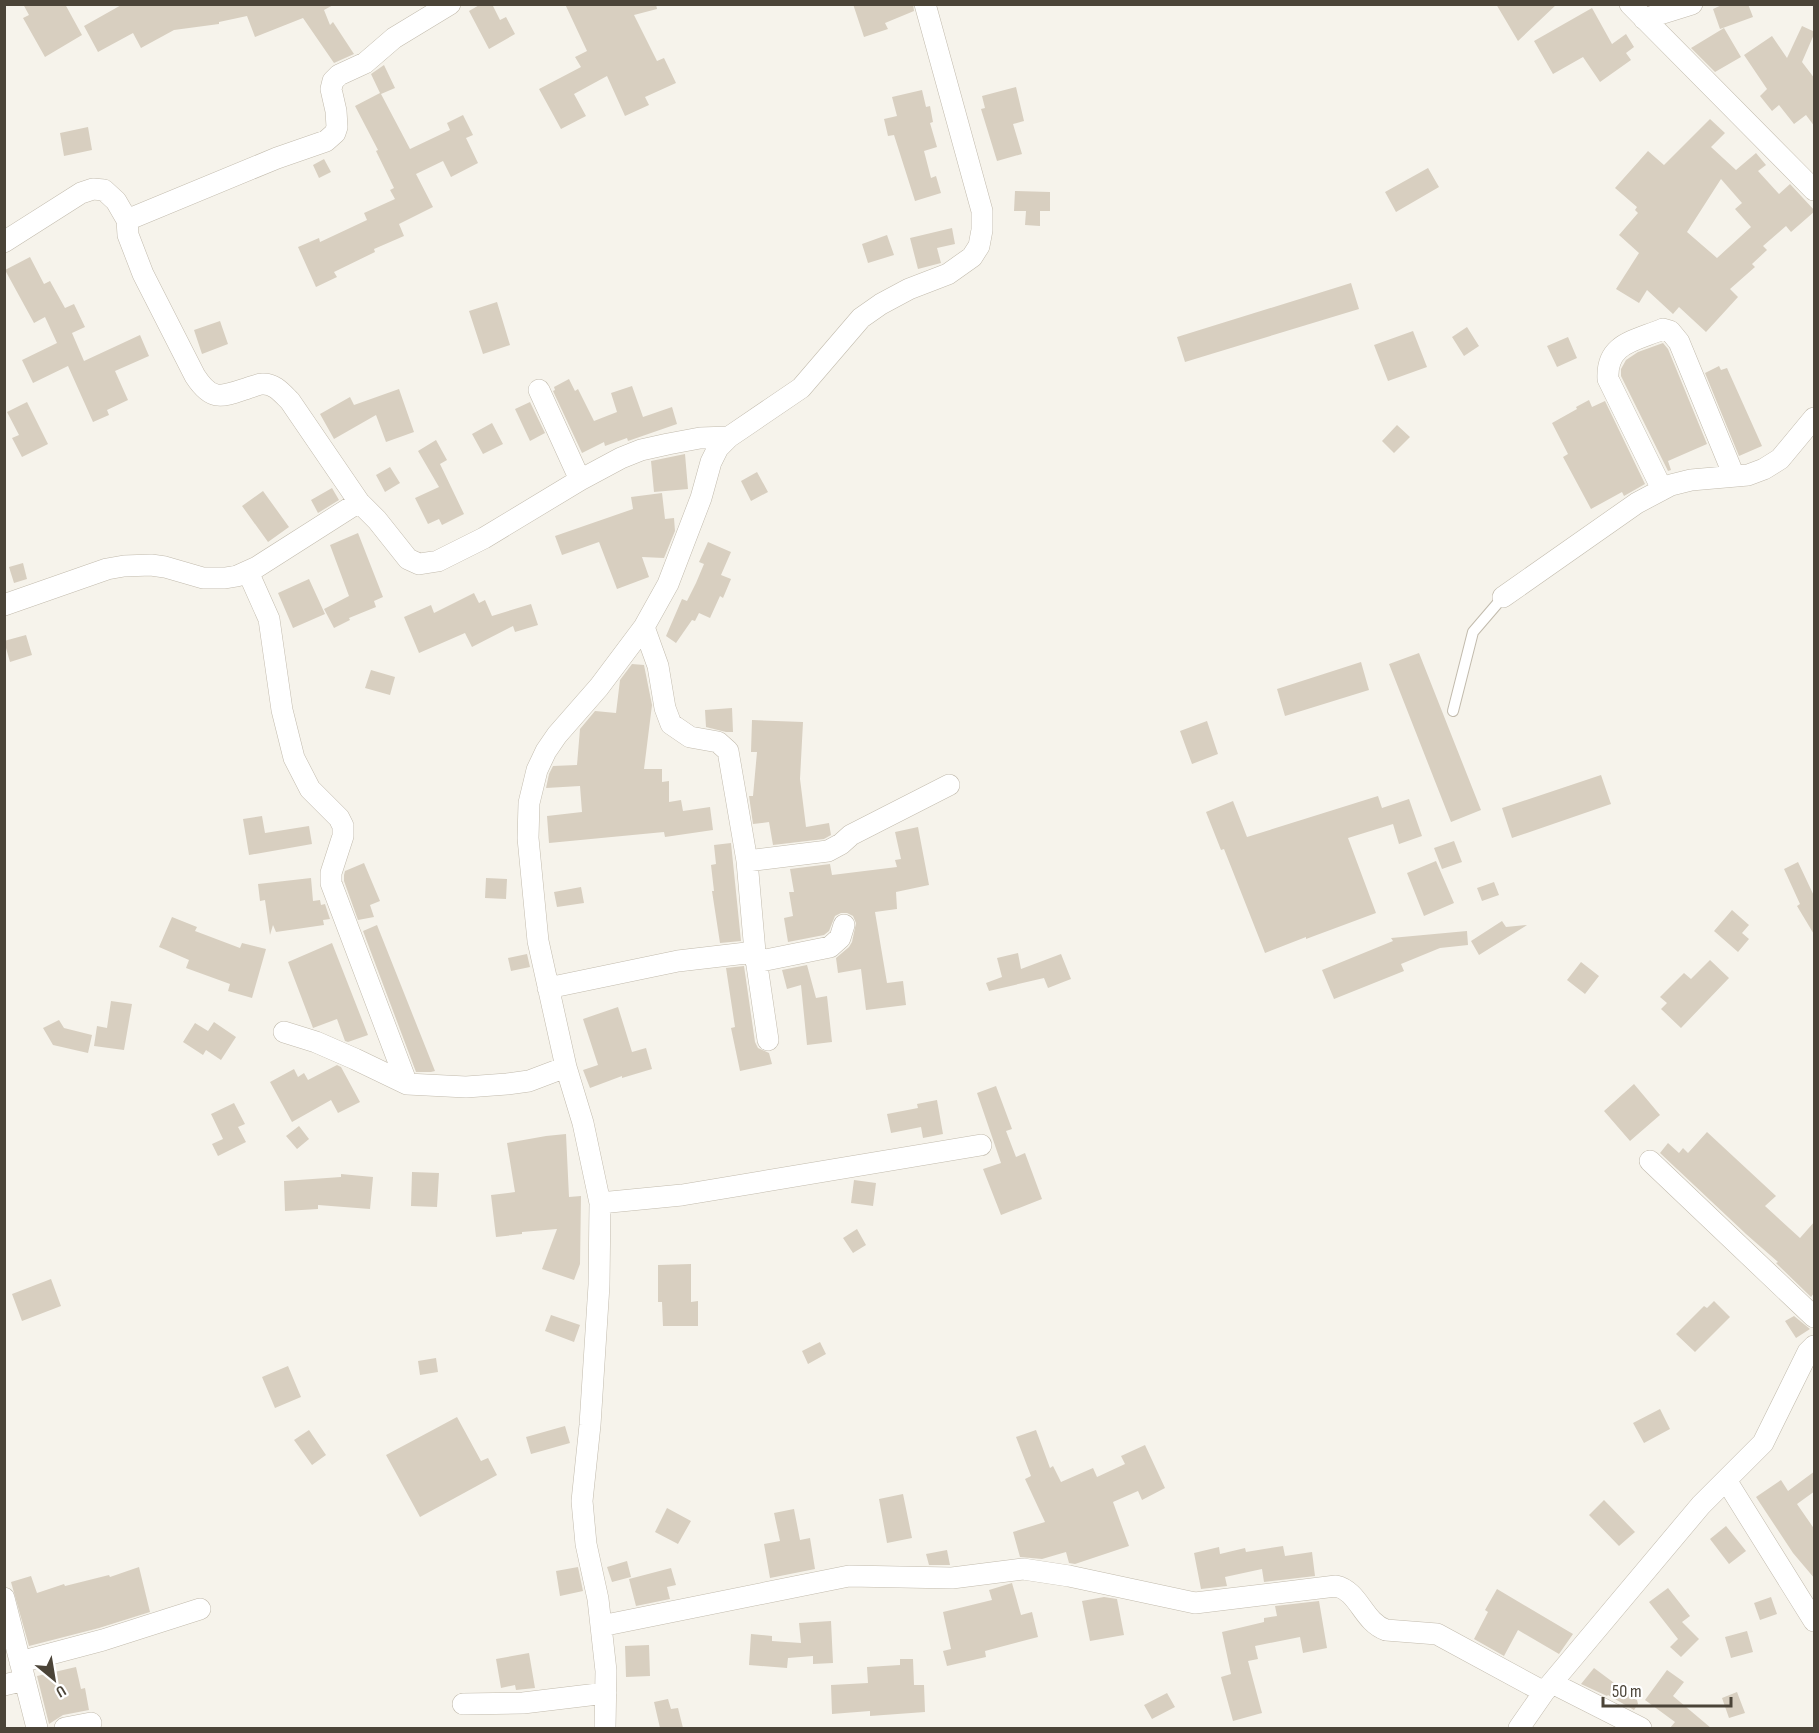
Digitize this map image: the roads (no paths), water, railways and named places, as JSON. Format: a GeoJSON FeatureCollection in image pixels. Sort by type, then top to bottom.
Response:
{"type":"FeatureCollection","features":[{"type":"Feature","properties":{"kind":"street"},"geometry":{"type":"LineString","coordinates":[[127,220],[277,158],[327,141],[336,133],[337,127],[331,89],[333,81],[339,75],[364,63],[394,39],[450,4]]}},
{"type":"Feature","properties":{"kind":"street"},"geometry":{"type":"LineString","coordinates":[[605,1728],[606,1671],[598,1599],[586,1544],[582,1501],[590,1425],[599,1285],[600,1203],[583,1123],[566,1067],[538,941],[528,838],[529,803],[537,770],[546,751],[599,687],[644,627],[668,584],[718,448],[729,437],[801,388],[861,318],[909,289],[962,266],[979,246],[982,211],[925,4]]}},
{"type":"Feature","properties":{"kind":"street"},"geometry":{"type":"LineString","coordinates":[[1637,12],[1692,4]]}},
{"type":"Feature","properties":{"kind":"street"},"geometry":{"type":"LineString","coordinates":[[1637,12],[1815,190]]}},
{"type":"Feature","properties":{"kind":"street"},"geometry":{"type":"LineString","coordinates":[[4,242],[81,193],[93,189],[104,190],[116,201],[127,220],[128,235],[143,274],[204,390],[214,396],[227,395],[262,384],[278,388],[290,401],[359,502],[377,520],[408,559],[419,564],[438,561],[484,538],[580,480],[641,450],[700,438],[729,437]]}},
{"type":"Feature","properties":{"kind":"street"},"geometry":{"type":"LineString","coordinates":[[1662,489],[1608,379],[1608,369],[1610,358],[1618,348],[1663,329],[1670,331],[1679,342],[1734,476]]}},
{"type":"Feature","properties":{"kind":"street"},"geometry":{"type":"LineString","coordinates":[[539,390],[580,480]]}},
{"type":"Feature","properties":{"kind":"street"},"geometry":{"type":"LineString","coordinates":[[1503,597],[1637,503],[1662,489],[1691,480],[1748,475],[1780,459],[1815,418]]}},
{"type":"Feature","properties":{"kind":"street"},"geometry":{"type":"LineString","coordinates":[[4,605],[107,569],[123,566],[165,567],[203,578],[225,578],[248,572],[359,502]]}},
{"type":"Feature","properties":{"kind":"street"},"geometry":{"type":"LineString","coordinates":[[248,572],[269,619],[282,710],[294,758],[310,789],[339,818],[343,826],[343,836],[331,873],[331,883],[407,1084]]}},
{"type":"Feature","properties":{"kind":"street"},"geometry":{"type":"LineString","coordinates":[[644,627],[658,666],[665,708],[671,724],[690,737],[718,742],[728,751],[747,861],[756,957],[768,1040]]}},
{"type":"Feature","properties":{"kind":"street"},"geometry":{"type":"LineString","coordinates":[[747,861],[828,851],[851,835],[949,785]]}},
{"type":"Feature","properties":{"kind":"street"},"geometry":{"type":"LineString","coordinates":[[548,988],[678,961],[756,957],[830,946],[840,938],[844,925]]}},
{"type":"Feature","properties":{"kind":"street"},"geometry":{"type":"LineString","coordinates":[[284,1032],[345,1055],[407,1084],[466,1087],[507,1084],[529,1081],[566,1067]]}},
{"type":"Feature","properties":{"kind":"street"},"geometry":{"type":"LineString","coordinates":[[600,1203],[682,1195],[981,1145]]}},
{"type":"Feature","properties":{"kind":"street"},"geometry":{"type":"LineString","coordinates":[[1650,1161],[1815,1317]]}},
{"type":"Feature","properties":{"kind":"street"},"geometry":{"type":"LineString","coordinates":[[1519,1728],[1548,1688],[1701,1505],[1763,1443],[1808,1352],[1815,1346]]}},
{"type":"Feature","properties":{"kind":"street"},"geometry":{"type":"LineString","coordinates":[[1726,1480],[1815,1621]]}},
{"type":"Feature","properties":{"kind":"street"},"geometry":{"type":"LineString","coordinates":[[601,1626],[849,1576],[952,1578],[1023,1569],[1070,1576],[1195,1603],[1336,1586],[1349,1591],[1371,1622],[1378,1627],[1386,1630],[1437,1634],[1548,1688],[1641,1728]]}},
{"type":"Feature","properties":{"kind":"street"},"geometry":{"type":"LineString","coordinates":[[5,1601],[16,1676],[37,1728]]}},
{"type":"Feature","properties":{"kind":"street"},"geometry":{"type":"LineString","coordinates":[[16,1676],[104,1640],[201,1609]]}},
{"type":"Feature","properties":{"kind":"street"},"geometry":{"type":"LineString","coordinates":[[463,1704],[523,1703],[606,1694]]}},
{"type":"Feature","properties":{"kind":"street"},"geometry":{"type":"LineString","coordinates":[[65,1728],[91,1723]]}},
{"type":"Feature","properties":{"kind":"lane"},"geometry":{"type":"LineString","coordinates":[[1454,711],[1473,632],[1503,597]]}}]}
